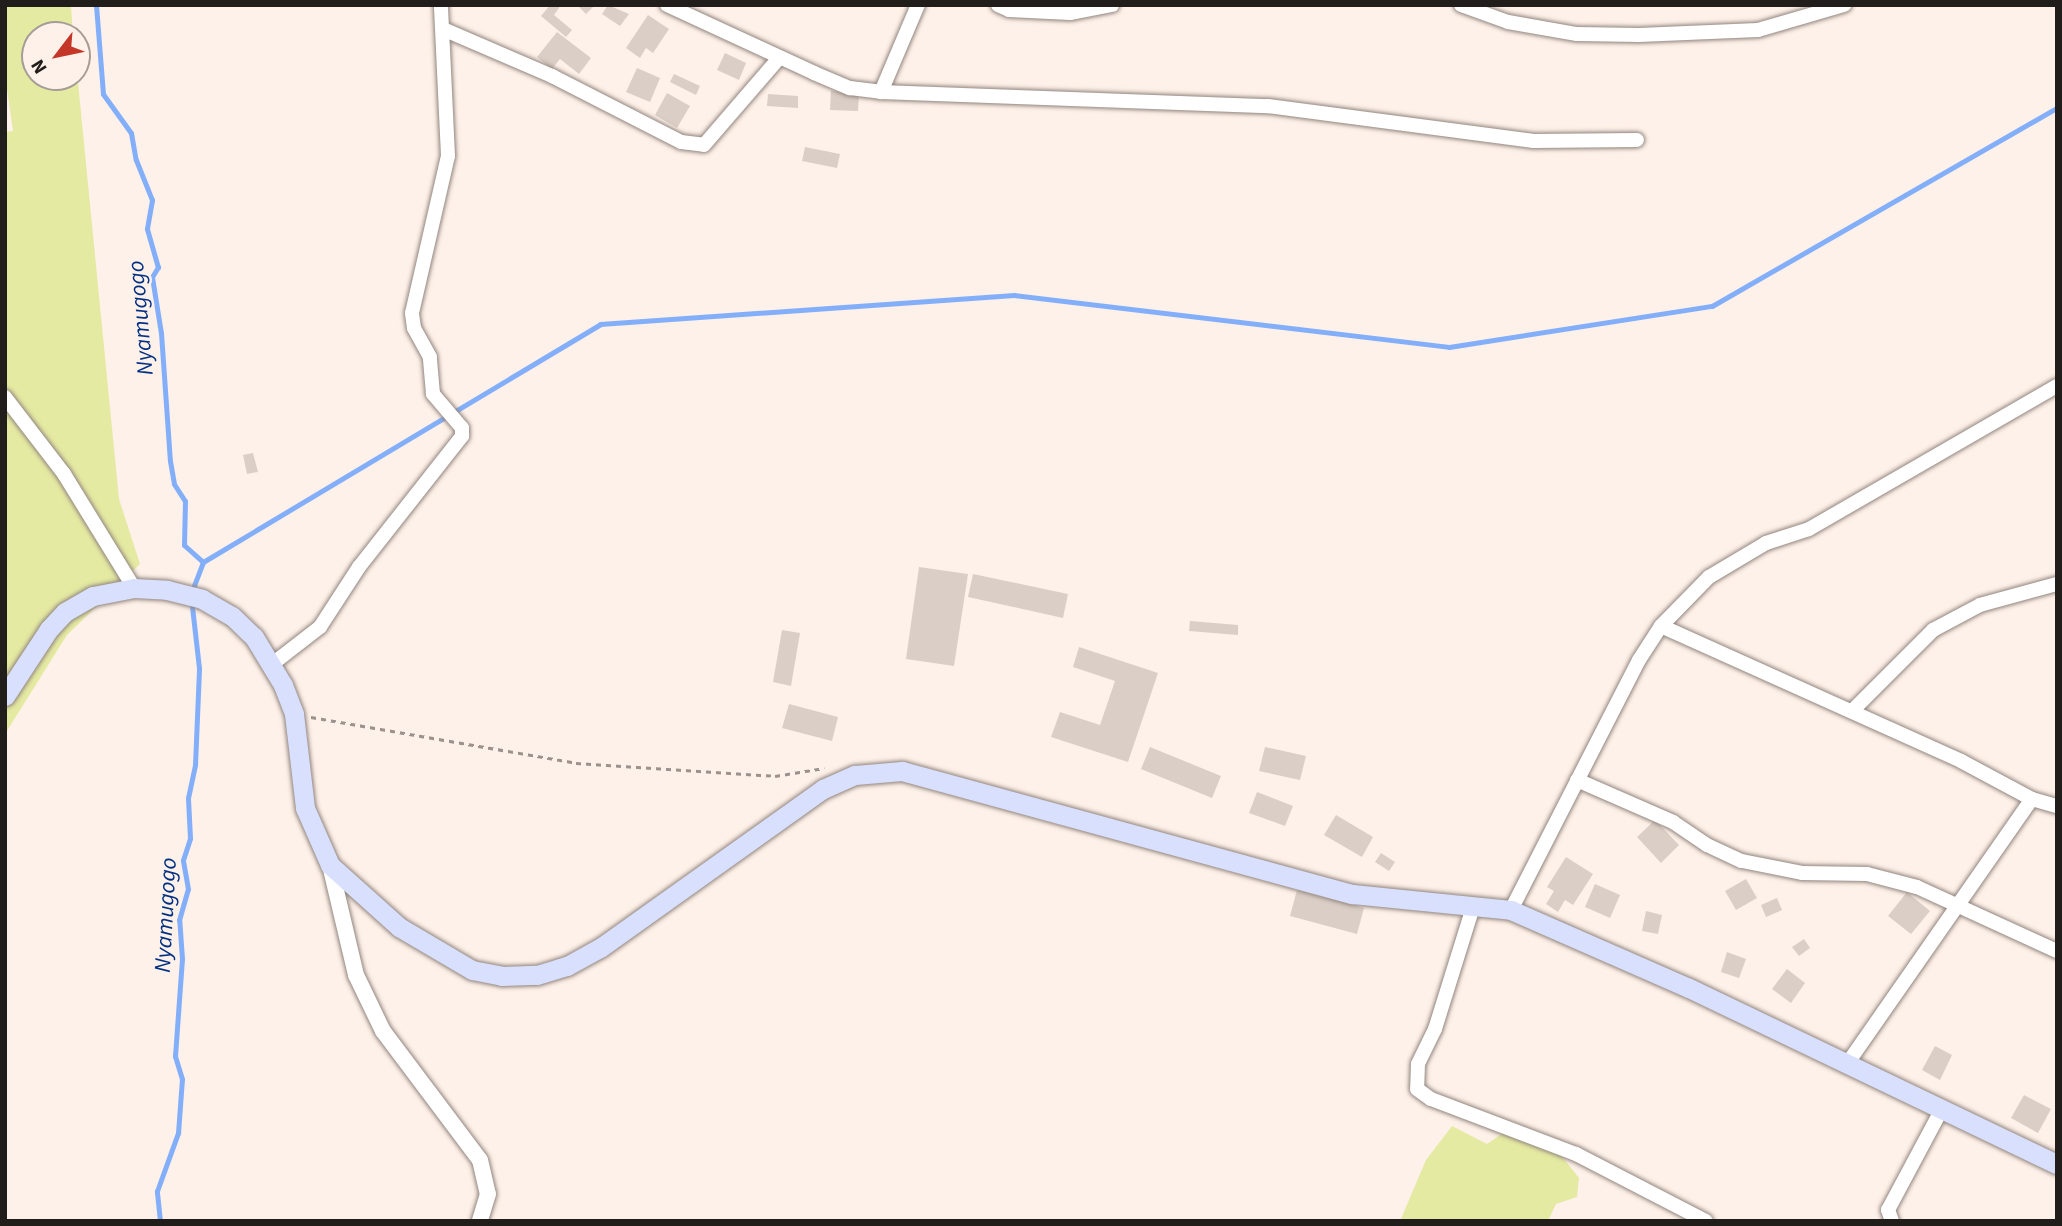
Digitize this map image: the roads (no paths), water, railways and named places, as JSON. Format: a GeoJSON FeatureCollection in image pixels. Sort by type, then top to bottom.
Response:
{"type":"FeatureCollection","features":[{"type":"Feature","properties":{"kind":"main road"},"geometry":{"type":"LineString","coordinates":[[5,696],[65,612],[93,596],[134,588],[202,599],[247,630],[271,665],[294,714],[305,808],[330,865],[399,928],[438,953],[482,972],[537,975],[600,948],[782,815],[855,775],[902,771],[1287,879],[1394,900],[1511,910],[2057,1164]]}},
{"type":"Feature","properties":{"kind":"street"},"geometry":{"type":"LineString","coordinates":[[271,665],[320,627],[359,568],[462,436],[462,428],[433,394],[430,357],[414,328],[412,313],[448,156],[441,5]]}},
{"type":"Feature","properties":{"kind":"street"},"geometry":{"type":"LineString","coordinates":[[667,5],[850,88],[881,92],[1268,106],[1534,141],[1637,140]]}},
{"type":"Feature","properties":{"kind":"street"},"geometry":{"type":"LineString","coordinates":[[881,92],[918,5]]}},
{"type":"Feature","properties":{"kind":"street"},"geometry":{"type":"LineString","coordinates":[[998,5],[1009,10],[1070,13],[1112,5]]}},
{"type":"Feature","properties":{"kind":"street"},"geometry":{"type":"LineString","coordinates":[[1461,5],[1508,22],[1577,34],[1639,35],[1758,30],[1844,5]]}},
{"type":"Feature","properties":{"kind":"street"},"geometry":{"type":"LineString","coordinates":[[443,29],[552,76],[681,142],[704,145],[779,58]]}},
{"type":"Feature","properties":{"kind":"street"},"geometry":{"type":"LineString","coordinates":[[1511,910],[1577,779],[1661,626],[1709,578],[1739,557],[1809,529],[2057,386]]}},
{"type":"Feature","properties":{"kind":"street"},"geometry":{"type":"LineString","coordinates":[[5,397],[64,474],[134,588]]}},
{"type":"Feature","properties":{"kind":"street"},"geometry":{"type":"LineString","coordinates":[[1852,711],[1933,630],[1980,604],[2057,584]]}},
{"type":"Feature","properties":{"kind":"street"},"geometry":{"type":"LineString","coordinates":[[1661,626],[1852,711],[2032,799],[2057,806]]}},
{"type":"Feature","properties":{"kind":"street"},"geometry":{"type":"LineString","coordinates":[[1577,779],[1674,822],[1707,845],[1742,861],[1802,873],[1867,874],[1917,887],[2057,951]]}},
{"type":"Feature","properties":{"kind":"street"},"geometry":{"type":"LineString","coordinates":[[1847,1064],[2032,799]]}},
{"type":"Feature","properties":{"kind":"street"},"geometry":{"type":"LineString","coordinates":[[330,865],[356,975],[383,1031],[481,1160],[488,1194],[480,1221]]}},
{"type":"Feature","properties":{"kind":"street"},"geometry":{"type":"LineString","coordinates":[[1473,907],[1435,1029],[1418,1064],[1417,1089],[1431,1099],[1576,1154],[1706,1221]]}},
{"type":"Feature","properties":{"kind":"street"},"geometry":{"type":"LineString","coordinates":[[1891,1221],[1888,1210],[1942,1109]]}},
{"type":"Feature","properties":{"kind":"waterway","name":"Nyamugogo"},"geometry":{"type":"LineString","coordinates":[[96,5],[103,94],[131,133],[136,160],[152,200],[147,229],[158,267],[152,277],[161,333],[170,461],[174,484],[185,501],[184,545],[203,562],[194,586]]}},
{"type":"Feature","properties":{"kind":"waterway"},"geometry":{"type":"LineString","coordinates":[[203,562],[600,324],[1014,295],[1449,347],[1712,306],[2057,108]]}},
{"type":"Feature","properties":{"kind":"waterway","name":"Nyamugogo"},"geometry":{"type":"LineString","coordinates":[[160,1221],[157,1191],[178,1133],[182,1079],[175,1056],[182,959],[179,920],[188,889],[183,860],[190,838],[188,798],[195,765],[199,668],[192,607]]}}]}
